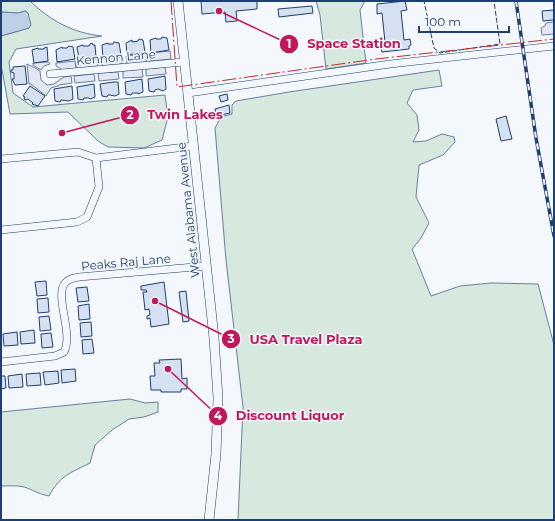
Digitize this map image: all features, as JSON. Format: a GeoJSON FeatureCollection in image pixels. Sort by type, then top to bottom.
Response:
{"type":"FeatureCollection","features":[{"type":"Feature","properties":{"kind":"main road","name":"West Alabama Avenue"},"geometry":{"type":"LineString","coordinates":[[178,1],[206,266],[218,398],[216,454],[209,520]]}},
{"type":"Feature","properties":{"kind":"street"},"geometry":{"type":"LineString","coordinates":[[188,93],[390,64],[523,51],[554,46]]}},
{"type":"Feature","properties":{"kind":"street","name":"Kennon Lane"},"geometry":{"type":"LineString","coordinates":[[50,74],[184,62]]}},
{"type":"Feature","properties":{"kind":"street"},"geometry":{"type":"LineString","coordinates":[[1,159],[78,152],[96,158],[193,146]]}},
{"type":"Feature","properties":{"kind":"street"},"geometry":{"type":"LineString","coordinates":[[1,230],[77,222],[87,217],[99,187],[96,158]]}},
{"type":"Feature","properties":{"kind":"street","name":"Peaks Raj Lane"},"geometry":{"type":"LineString","coordinates":[[1,362],[55,356],[64,352],[67,342],[62,292],[64,283],[70,279],[86,276],[206,266]]}},
{"type":"Feature","properties":{"kind":"shaded area"},"geometry":{"type":"Polygon","coordinates":[[[1,1],[30,1],[54,20],[63,25],[81,32],[102,36],[16,49],[9,62],[13,93],[33,107],[165,95],[168,117],[162,140],[144,148],[108,147],[98,141],[68,112],[10,114],[1,64],[1,36],[29,28],[26,11],[18,13],[1,12],[1,1]]]}},
{"type":"Feature","properties":{"kind":"shaded area"},"geometry":{"type":"Polygon","coordinates":[[[316,1],[365,1],[360,10],[366,63],[326,69],[320,15],[316,1]]]}},
{"type":"Feature","properties":{"kind":"shaded area"},"geometry":{"type":"Polygon","coordinates":[[[554,22],[554,34],[542,35],[541,28],[545,26],[546,23],[554,22]]]}},
{"type":"Feature","properties":{"kind":"shaded area"},"geometry":{"type":"Polygon","coordinates":[[[170,51],[171,59],[151,61],[150,53],[170,51]]]}},
{"type":"Feature","properties":{"kind":"shaded area"},"geometry":{"type":"Polygon","coordinates":[[[146,54],[147,62],[127,64],[126,56],[146,54]]]}},
{"type":"Feature","properties":{"kind":"shaded area"},"geometry":{"type":"Polygon","coordinates":[[[121,57],[122,64],[102,66],[102,59],[121,57]]]}},
{"type":"Feature","properties":{"kind":"shaded area"},"geometry":{"type":"Polygon","coordinates":[[[97,59],[98,66],[77,69],[76,61],[97,59]]]}},
{"type":"Feature","properties":{"kind":"shaded area"},"geometry":{"type":"Polygon","coordinates":[[[75,61],[76,69],[63,70],[56,66],[56,63],[75,61]]]}},
{"type":"Feature","properties":{"kind":"shaded area"},"geometry":{"type":"Polygon","coordinates":[[[48,62],[50,64],[44,66],[41,70],[33,65],[33,63],[48,62]]]}},
{"type":"Feature","properties":{"kind":"shaded area"},"geometry":{"type":"Polygon","coordinates":[[[27,64],[40,71],[41,80],[47,85],[54,84],[64,77],[71,76],[72,83],[51,88],[46,96],[29,84],[27,64]]]}},
{"type":"Feature","properties":{"kind":"shaded area"},"geometry":{"type":"Polygon","coordinates":[[[165,67],[166,74],[146,76],[146,69],[165,67]]]}},
{"type":"Feature","properties":{"kind":"shaded area"},"geometry":{"type":"Polygon","coordinates":[[[142,69],[143,77],[123,78],[123,71],[142,69]]]}},
{"type":"Feature","properties":{"kind":"shaded area"},"geometry":{"type":"Polygon","coordinates":[[[439,70],[442,86],[413,90],[407,103],[417,115],[419,130],[413,142],[426,141],[442,134],[454,137],[455,142],[443,155],[419,165],[416,197],[429,223],[421,238],[412,249],[431,296],[460,286],[491,283],[538,284],[554,345],[554,520],[238,520],[243,407],[226,260],[215,128],[221,117],[232,114],[232,105],[236,101],[439,70]]]}},
{"type":"Feature","properties":{"kind":"shaded area"},"geometry":{"type":"Polygon","coordinates":[[[118,72],[119,79],[99,81],[98,73],[118,72]]]}},
{"type":"Feature","properties":{"kind":"shaded area"},"geometry":{"type":"Polygon","coordinates":[[[94,74],[95,81],[75,83],[74,76],[94,74]]]}},
{"type":"Feature","properties":{"kind":"shaded area"},"geometry":{"type":"Polygon","coordinates":[[[130,399],[145,403],[158,402],[158,412],[144,417],[129,419],[112,430],[95,445],[90,463],[66,475],[57,484],[49,496],[24,487],[1,486],[1,412],[130,399]]]}},
{"type":"Feature","properties":{"kind":"water"},"geometry":{"type":"Polygon","coordinates":[[[25,11],[28,13],[31,25],[29,28],[1,36],[1,12],[18,13],[25,11]]]}},
{"type":"Feature","properties":{"kind":"building"},"geometry":{"type":"Polygon","coordinates":[[[201,1],[257,1],[257,9],[236,11],[237,21],[226,22],[225,12],[202,14],[201,1]]]}},
{"type":"Feature","properties":{"kind":"building"},"geometry":{"type":"Polygon","coordinates":[[[405,1],[407,10],[401,11],[404,40],[410,39],[411,45],[409,46],[409,49],[382,52],[379,42],[385,42],[382,13],[377,14],[377,4],[405,1]]]}},
{"type":"Feature","properties":{"kind":"building"},"geometry":{"type":"Polygon","coordinates":[[[312,6],[313,13],[279,17],[278,9],[312,6]]]}},
{"type":"Feature","properties":{"kind":"building"},"geometry":{"type":"Polygon","coordinates":[[[554,10],[554,20],[543,21],[542,11],[554,10]]]}},
{"type":"Feature","properties":{"kind":"building"},"geometry":{"type":"Polygon","coordinates":[[[162,37],[167,38],[169,50],[151,53],[150,40],[156,38],[161,39],[162,37]]]}},
{"type":"Feature","properties":{"kind":"building"},"geometry":{"type":"Polygon","coordinates":[[[139,39],[143,40],[145,52],[127,55],[126,43],[132,40],[132,42],[138,41],[139,39]]]}},
{"type":"Feature","properties":{"kind":"building"},"geometry":{"type":"Polygon","coordinates":[[[114,42],[119,43],[121,55],[103,58],[102,45],[108,43],[113,44],[114,42]]]}},
{"type":"Feature","properties":{"kind":"building"},"geometry":{"type":"Polygon","coordinates":[[[92,43],[95,45],[96,57],[79,59],[77,47],[83,45],[89,46],[92,43]]]}},
{"type":"Feature","properties":{"kind":"building"},"geometry":{"type":"Polygon","coordinates":[[[69,46],[73,47],[75,59],[57,62],[56,50],[62,47],[67,48],[69,46]]]}},
{"type":"Feature","properties":{"kind":"building"},"geometry":{"type":"Polygon","coordinates":[[[47,47],[48,61],[34,63],[32,50],[38,48],[44,49],[47,47]]]}},
{"type":"Feature","properties":{"kind":"building"},"geometry":{"type":"Polygon","coordinates":[[[25,66],[27,84],[15,85],[12,79],[14,79],[14,73],[11,72],[11,70],[13,70],[13,67],[25,66]]]}},
{"type":"Feature","properties":{"kind":"building"},"geometry":{"type":"Polygon","coordinates":[[[165,76],[166,89],[163,91],[158,89],[154,92],[149,91],[148,79],[165,76]]]}},
{"type":"Feature","properties":{"kind":"building"},"geometry":{"type":"Polygon","coordinates":[[[142,79],[143,92],[138,94],[132,93],[131,95],[126,94],[125,82],[142,79]]]}},
{"type":"Feature","properties":{"kind":"building"},"geometry":{"type":"Polygon","coordinates":[[[118,82],[119,94],[115,96],[108,95],[107,97],[102,96],[100,84],[118,82]]]}},
{"type":"Feature","properties":{"kind":"building"},"geometry":{"type":"Polygon","coordinates":[[[94,84],[95,97],[90,99],[84,98],[83,100],[78,99],[77,87],[94,84]]]}},
{"type":"Feature","properties":{"kind":"building"},"geometry":{"type":"Polygon","coordinates":[[[30,86],[45,96],[38,106],[32,104],[33,103],[28,99],[24,99],[25,97],[23,96],[30,86]]]}},
{"type":"Feature","properties":{"kind":"building"},"geometry":{"type":"Polygon","coordinates":[[[72,86],[73,99],[69,101],[61,100],[60,102],[55,101],[54,89],[72,86]]]}},
{"type":"Feature","properties":{"kind":"building"},"geometry":{"type":"Polygon","coordinates":[[[227,94],[228,100],[221,102],[219,96],[227,94]]]}},
{"type":"Feature","properties":{"kind":"building"},"geometry":{"type":"Polygon","coordinates":[[[229,105],[230,113],[216,116],[215,109],[229,105]]]}},
{"type":"Feature","properties":{"kind":"building"},"geometry":{"type":"Polygon","coordinates":[[[506,116],[512,139],[501,141],[496,119],[506,116]]]}},
{"type":"Feature","properties":{"kind":"building"},"geometry":{"type":"Polygon","coordinates":[[[46,281],[47,295],[37,296],[35,282],[46,281]]]}},
{"type":"Feature","properties":{"kind":"building"},"geometry":{"type":"Polygon","coordinates":[[[164,282],[169,324],[151,327],[150,318],[147,319],[147,316],[150,315],[149,309],[145,310],[143,292],[147,292],[146,290],[141,290],[141,286],[164,282]]]}},
{"type":"Feature","properties":{"kind":"building"},"geometry":{"type":"Polygon","coordinates":[[[87,287],[89,301],[78,302],[76,288],[87,287]]]}},
{"type":"Feature","properties":{"kind":"building"},"geometry":{"type":"Polygon","coordinates":[[[186,291],[189,321],[183,322],[179,292],[186,291]]]}},
{"type":"Feature","properties":{"kind":"building"},"geometry":{"type":"Polygon","coordinates":[[[48,298],[49,312],[38,313],[37,299],[48,298]]]}},
{"type":"Feature","properties":{"kind":"building"},"geometry":{"type":"Polygon","coordinates":[[[89,304],[90,319],[79,320],[78,306],[89,304]]]}},
{"type":"Feature","properties":{"kind":"building"},"geometry":{"type":"Polygon","coordinates":[[[49,316],[51,330],[40,331],[39,317],[49,316]]]}},
{"type":"Feature","properties":{"kind":"building"},"geometry":{"type":"Polygon","coordinates":[[[91,322],[92,336],[81,337],[80,323],[91,322]]]}},
{"type":"Feature","properties":{"kind":"building"},"geometry":{"type":"Polygon","coordinates":[[[34,330],[35,343],[21,344],[20,332],[34,330]]]}},
{"type":"Feature","properties":{"kind":"building"},"geometry":{"type":"Polygon","coordinates":[[[17,332],[18,345],[4,346],[3,334],[17,332]]]}},
{"type":"Feature","properties":{"kind":"building"},"geometry":{"type":"Polygon","coordinates":[[[51,333],[53,347],[42,348],[41,334],[51,333]]]}},
{"type":"Feature","properties":{"kind":"building"},"geometry":{"type":"Polygon","coordinates":[[[92,339],[94,353],[83,354],[82,340],[92,339]]]}},
{"type":"Feature","properties":{"kind":"building"},"geometry":{"type":"Polygon","coordinates":[[[181,359],[182,379],[187,378],[187,389],[181,389],[181,392],[161,392],[161,390],[151,390],[150,376],[155,376],[154,363],[160,363],[159,360],[181,359]]]}},
{"type":"Feature","properties":{"kind":"building"},"geometry":{"type":"Polygon","coordinates":[[[75,369],[76,381],[62,383],[61,370],[75,369]]]}},
{"type":"Feature","properties":{"kind":"building"},"geometry":{"type":"Polygon","coordinates":[[[58,371],[59,383],[45,385],[43,372],[58,371]]]}},
{"type":"Feature","properties":{"kind":"building"},"geometry":{"type":"Polygon","coordinates":[[[40,373],[41,385],[27,386],[26,374],[40,373]]]}},
{"type":"Feature","properties":{"kind":"building"},"geometry":{"type":"Polygon","coordinates":[[[22,374],[23,387],[9,388],[8,376],[22,374]]]}},
{"type":"Feature","properties":{"kind":"building"},"geometry":{"type":"Polygon","coordinates":[[[1,376],[5,376],[6,388],[1,389],[1,376]]]}},
{"type":"Feature","properties":{"kind":"railway"},"geometry":{"type":"LineString","coordinates":[[516,1],[536,138],[554,236]]}},
{"type":"Feature","properties":{"kind":"fence"},"geometry":{"type":"LineString","coordinates":[[426,1],[424,1],[434,48],[440,53],[500,44],[494,1]]}},
{"type":"Feature","properties":{"kind":"power"},"geometry":{"type":"LineString","coordinates":[[171,1],[177,87],[376,59],[554,39]]}},
{"type":"Feature","properties":{"kind":"place","name":"Space Station"},"geometry":{"type":"Point","coordinates":[219,11]}},
{"type":"Feature","properties":{"kind":"place","name":"Twin Lakes"},"geometry":{"type":"Point","coordinates":[62,133]}},
{"type":"Feature","properties":{"kind":"place","name":"USA Travel Plaza"},"geometry":{"type":"Point","coordinates":[155,301]}},
{"type":"Feature","properties":{"kind":"place","name":"Discount Liquor"},"geometry":{"type":"Point","coordinates":[168,369]}}]}
